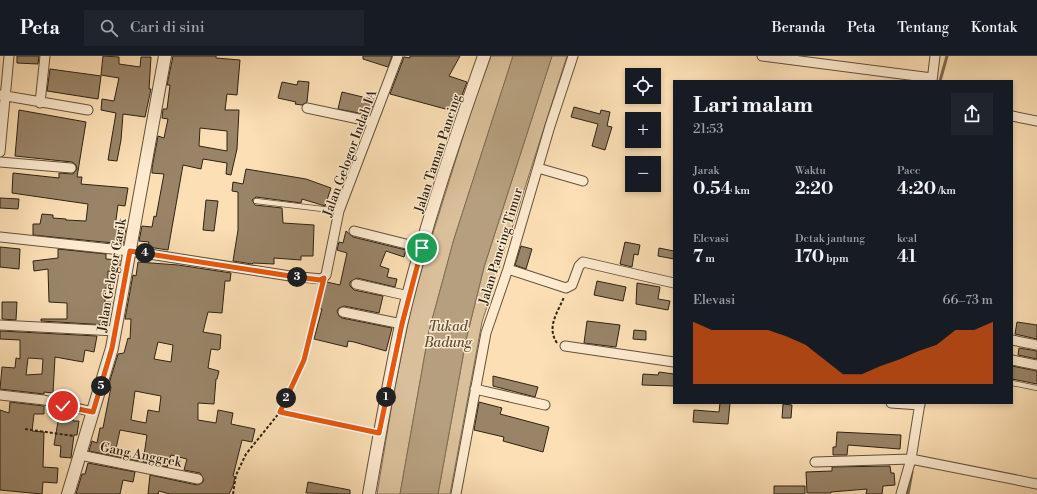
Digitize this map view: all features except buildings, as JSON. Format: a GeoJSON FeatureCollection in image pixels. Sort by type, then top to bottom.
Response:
{"type":"FeatureCollection","features":[{"type":"Feature","properties":{"kind":"street"},"geometry":{"type":"LineString","coordinates":[[0,152],[3,96],[9,56]]}},
{"type":"Feature","properties":{"kind":"street"},"geometry":{"type":"LineString","coordinates":[[40,103],[45,56]]}},
{"type":"Feature","properties":{"kind":"street","name":"Jalan Gelogor Carik"},"geometry":{"type":"LineString","coordinates":[[68,494],[105,376],[116,331],[165,56]]}},
{"type":"Feature","properties":{"kind":"street","name":"Jalan Gelogor Indah IA"},"geometry":{"type":"LineString","coordinates":[[324,278],[326,275],[339,211],[398,56]]}},
{"type":"Feature","properties":{"kind":"street","name":"Jalan Taman Pancing"},"geometry":{"type":"LineString","coordinates":[[369,494],[379,433],[409,296],[452,149],[484,56]]}},
{"type":"Feature","properties":{"kind":"street","name":"Jalan Pancing Timur"},"geometry":{"type":"LineString","coordinates":[[456,494],[486,333],[508,269],[573,56]]}},
{"type":"Feature","properties":{"kind":"street"},"geometry":{"type":"LineString","coordinates":[[762,56],[932,80],[935,56]]}},
{"type":"Feature","properties":{"kind":"street"},"geometry":{"type":"LineString","coordinates":[[3,96],[88,110]]}},
{"type":"Feature","properties":{"kind":"street"},"geometry":{"type":"LineString","coordinates":[[307,108],[372,122]]}},
{"type":"Feature","properties":{"kind":"street"},"geometry":{"type":"LineString","coordinates":[[1013,116],[1037,121]]}},
{"type":"Feature","properties":{"kind":"street"},"geometry":{"type":"LineString","coordinates":[[0,162],[71,168]]}},
{"type":"Feature","properties":{"kind":"street"},"geometry":{"type":"LineString","coordinates":[[538,168],[583,181]]}},
{"type":"Feature","properties":{"kind":"street"},"geometry":{"type":"LineString","coordinates":[[354,231],[422,248]]}},
{"type":"Feature","properties":{"kind":"street"},"geometry":{"type":"LineString","coordinates":[[0,237],[130,251],[320,280],[324,278]]}},
{"type":"Feature","properties":{"kind":"street"},"geometry":{"type":"LineString","coordinates":[[508,269],[566,288],[572,285],[579,266],[583,262],[673,283]]}},
{"type":"Feature","properties":{"kind":"street"},"geometry":{"type":"LineString","coordinates":[[356,284],[409,296]]}},
{"type":"Feature","properties":{"kind":"street"},"geometry":{"type":"LineString","coordinates":[[343,312],[402,324]]}},
{"type":"Feature","properties":{"kind":"street"},"geometry":{"type":"LineString","coordinates":[[0,325],[116,331]]}},
{"type":"Feature","properties":{"kind":"street"},"geometry":{"type":"LineString","coordinates":[[1013,340],[1037,345]]}},
{"type":"Feature","properties":{"kind":"street"},"geometry":{"type":"LineString","coordinates":[[566,346],[673,362]]}},
{"type":"Feature","properties":{"kind":"street"},"geometry":{"type":"LineString","coordinates":[[1013,360],[1037,365]]}},
{"type":"Feature","properties":{"kind":"street"},"geometry":{"type":"LineString","coordinates":[[475,389],[545,405]]}},
{"type":"Feature","properties":{"kind":"street"},"geometry":{"type":"LineString","coordinates":[[0,395],[44,400],[93,412]]}},
{"type":"Feature","properties":{"kind":"street"},"geometry":{"type":"LineString","coordinates":[[901,494],[914,460],[920,404]]}},
{"type":"Feature","properties":{"kind":"street","name":"Gang Anggrek"},"geometry":{"type":"LineString","coordinates":[[80,455],[198,479]]}},
{"type":"Feature","properties":{"kind":"street"},"geometry":{"type":"LineString","coordinates":[[815,462],[914,460],[1037,484]]}},
{"type":"Feature","properties":{"kind":"lane"},"geometry":{"type":"LineString","coordinates":[[256,201],[339,211]]}},
{"type":"Feature","properties":{"kind":"lane"},"geometry":{"type":"LineString","coordinates":[[1013,383],[1037,388]]}},
{"type":"Feature","properties":{"kind":"path"},"geometry":{"type":"LineString","coordinates":[[233,494],[236,475],[246,454],[280,412],[304,360],[324,278]]}},
{"type":"Feature","properties":{"kind":"path"},"geometry":{"type":"LineString","coordinates":[[566,288],[552,324],[558,344],[566,346]]}},
{"type":"Feature","properties":{"kind":"path"},"geometry":{"type":"LineString","coordinates":[[280,412],[379,433]]}},
{"type":"Feature","properties":{"kind":"path"},"geometry":{"type":"LineString","coordinates":[[25,429],[86,437]]}},
{"type":"Feature","properties":{"kind":"shaded area"},"geometry":{"type":"Polygon","coordinates":[[[491,56],[513,56],[454,239],[429,331],[400,494],[377,494],[394,392],[413,297],[472,108],[491,56]]]}},
{"type":"Feature","properties":{"kind":"shaded area"},"geometry":{"type":"Polygon","coordinates":[[[552,56],[567,56],[482,322],[450,494],[438,494],[466,340],[484,267],[552,56]]]}},
{"type":"Feature","properties":{"kind":"water","name":"Tukad Badung"},"geometry":{"type":"Polygon","coordinates":[[[513,56],[552,56],[484,267],[466,340],[438,494],[400,494],[429,331],[454,239],[513,56]]]}},
{"type":"Feature","properties":{"kind":"waterway"},"geometry":{"type":"LineString","coordinates":[[940,80],[947,56]]}},
{"type":"Feature","properties":{"kind":"waterway"},"geometry":{"type":"LineString","coordinates":[[908,494],[912,472]]}},
{"type":"Feature","properties":{"kind":"route"},"geometry":{"type":"LineString","coordinates":[[63,406],[93,412],[105,376],[112,348],[130,251],[310,279],[320,280],[324,278],[304,360],[280,412],[379,433],[402,324],[422,248]]}}]}
